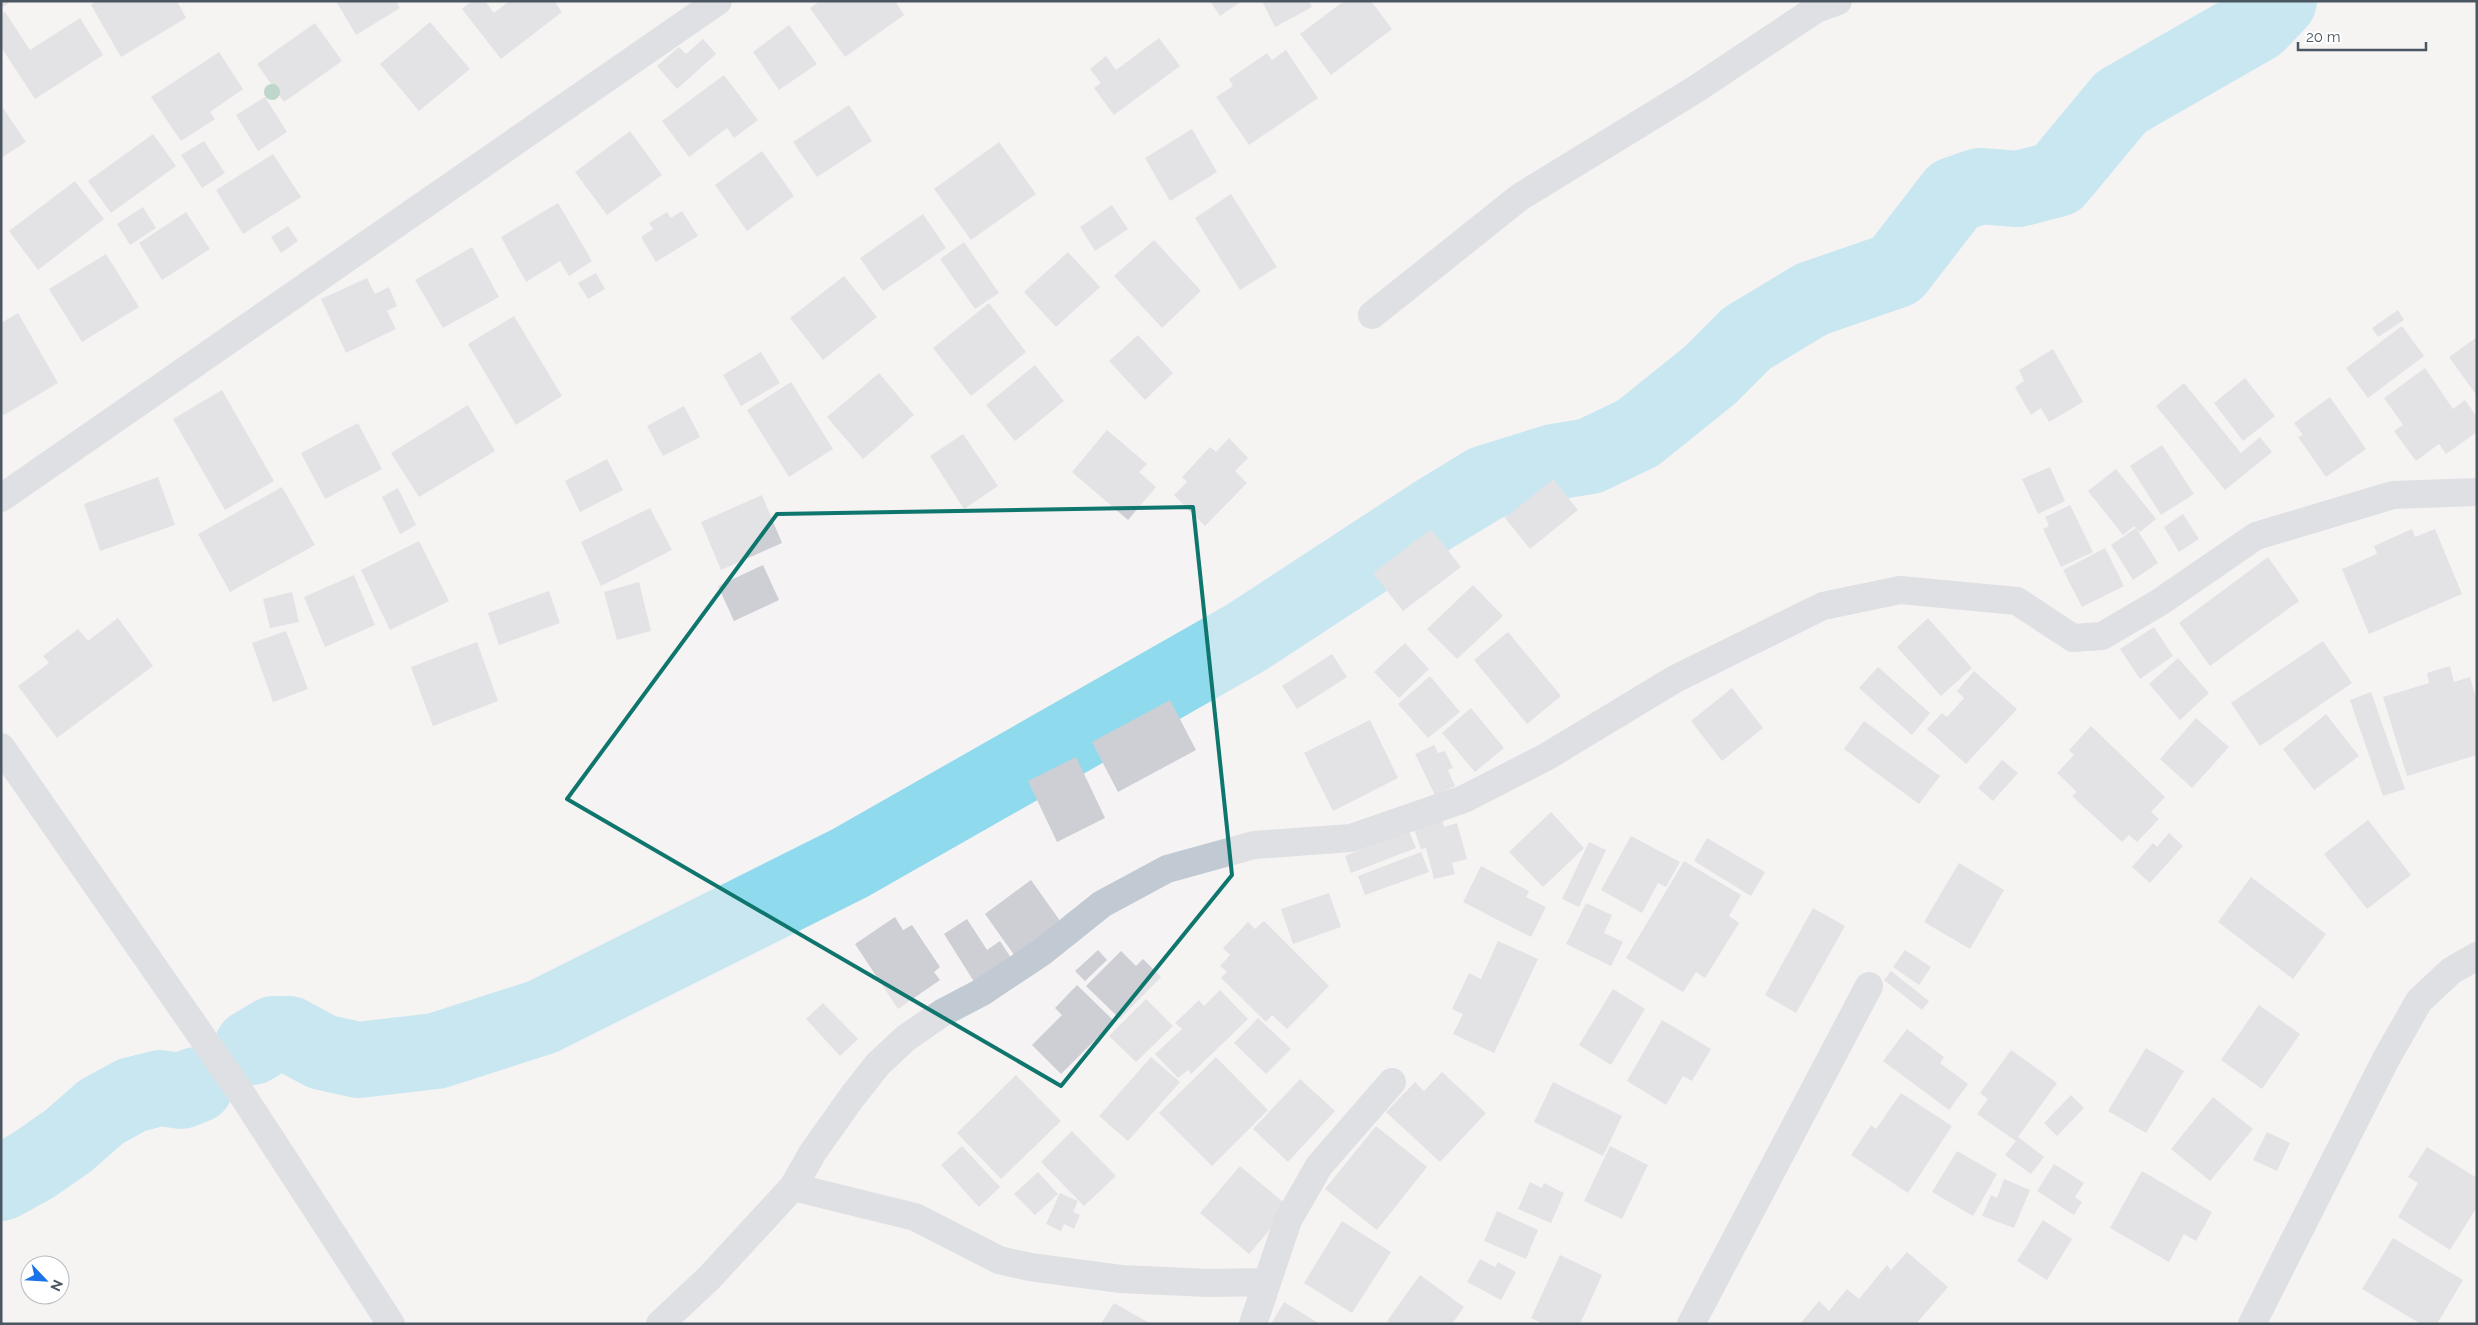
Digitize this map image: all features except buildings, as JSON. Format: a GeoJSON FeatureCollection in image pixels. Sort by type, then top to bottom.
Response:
{"type":"FeatureCollection","features":[{"type":"Feature","properties":{"kind":"street"},"geometry":{"type":"LineString","coordinates":[[1,498],[718,1]]}},
{"type":"Feature","properties":{"kind":"street"},"geometry":{"type":"LineString","coordinates":[[1372,316],[1520,197],[1696,89],[1816,10],[1838,1]]}},
{"type":"Feature","properties":{"kind":"street"},"geometry":{"type":"LineString","coordinates":[[660,1324],[709,1278],[793,1186],[852,1098],[878,1064],[906,1038],[942,1013],[982,992],[1034,957],[1102,904],[1167,869],[1254,845],[1351,838],[1464,799],[1546,757],[1675,678],[1822,606],[1900,590],[2017,601],[2073,638],[2102,636],[2160,602],[2256,536],[2393,496],[2477,492]]}},
{"type":"Feature","properties":{"kind":"street"},"geometry":{"type":"LineString","coordinates":[[1,747],[243,1096],[391,1324]]}},
{"type":"Feature","properties":{"kind":"street"},"geometry":{"type":"LineString","coordinates":[[2252,1324],[2386,1059],[2419,1001],[2451,971],[2477,956]]}},
{"type":"Feature","properties":{"kind":"street"},"geometry":{"type":"LineString","coordinates":[[1691,1324],[1869,986]]}},
{"type":"Feature","properties":{"kind":"street"},"geometry":{"type":"LineString","coordinates":[[1253,1324],[1288,1220],[1319,1166],[1392,1082]]}},
{"type":"Feature","properties":{"kind":"street"},"geometry":{"type":"LineString","coordinates":[[793,1186],[915,1217],[998,1260],[1030,1268],[1121,1279],[1208,1283],[1267,1282]]}},
{"type":"Feature","properties":{"kind":"highlighted area"},"geometry":{"type":"Polygon","coordinates":[[[1193,507],[1232,875],[1061,1086],[567,799],[777,514],[1193,507]]]}},
{"type":"Feature","properties":{"kind":"waterway"},"geometry":{"type":"LineString","coordinates":[[252,1047],[274,1034],[289,1034],[322,1052],[358,1060],[436,1051],[542,1017],[850,863],[1247,637],[1435,514],[1486,483],[1554,462],[1590,456],[1638,433],[1710,375],[1747,338],[1812,299],[1896,270],[1954,195],[1980,186],[2018,189],[2057,179],[2121,102],[2257,24],[2279,1]]}},
{"type":"Feature","properties":{"kind":"waterway"},"geometry":{"type":"LineString","coordinates":[[1,1183],[32,1166],[68,1141],[101,1112],[132,1095],[160,1088],[181,1091],[196,1085]]}}]}
